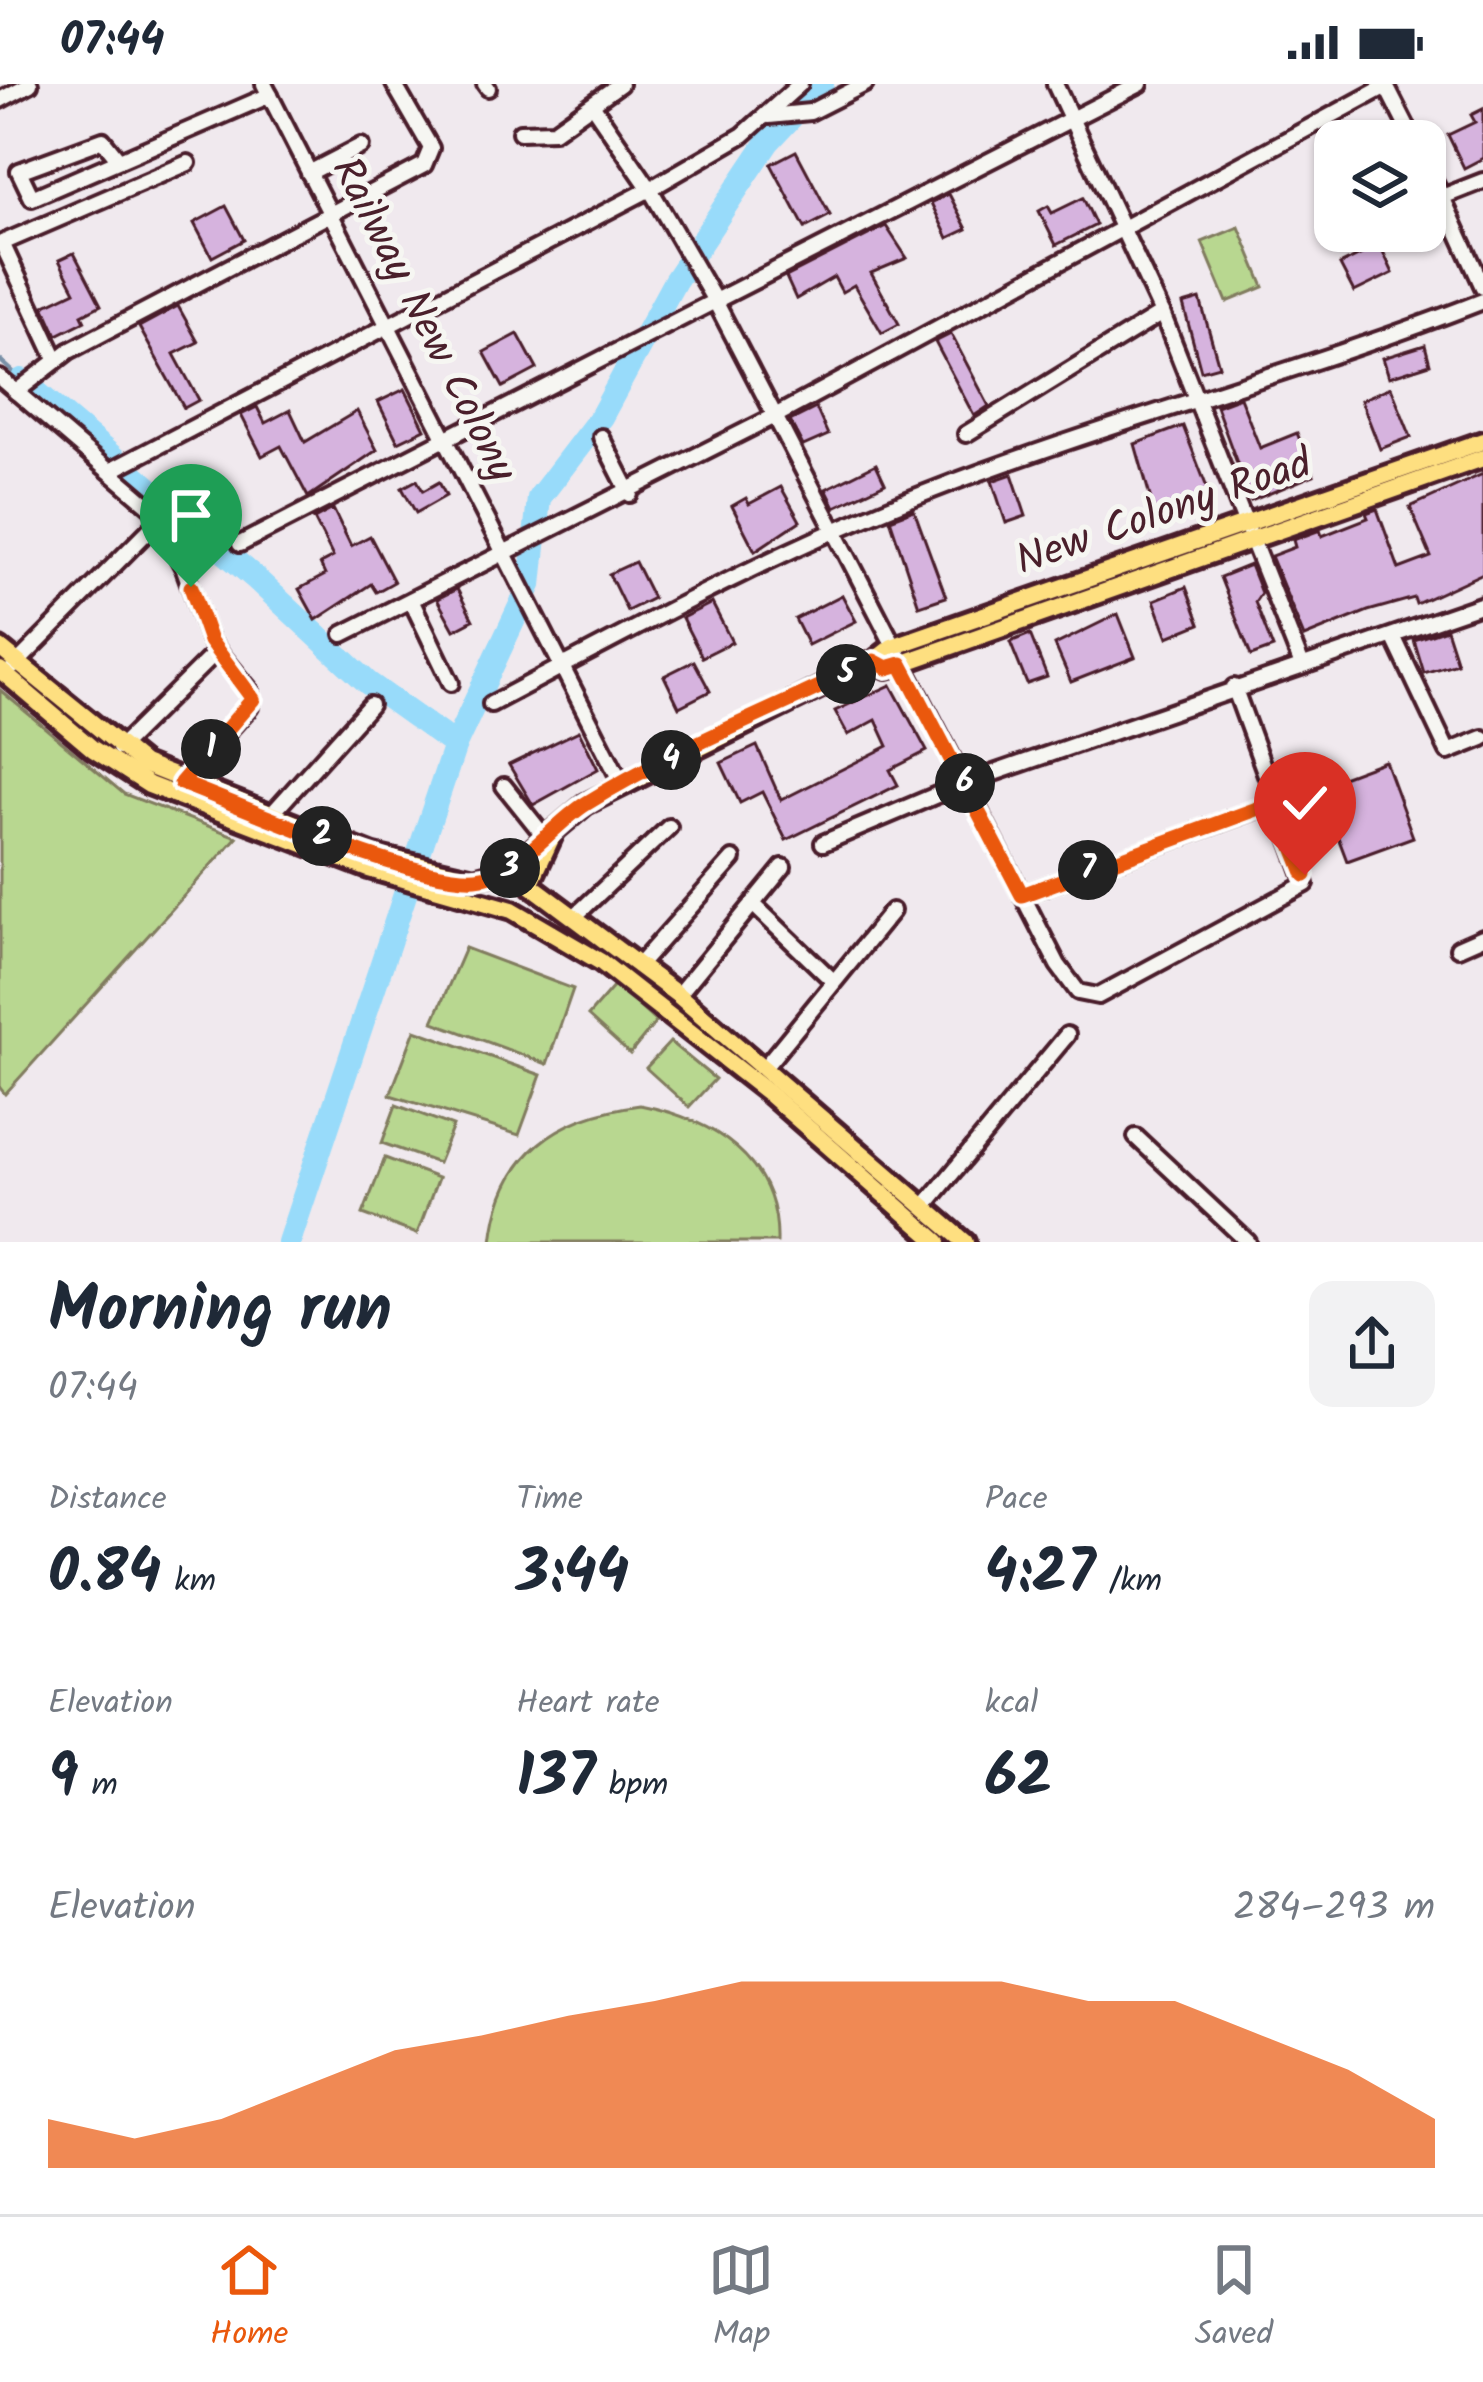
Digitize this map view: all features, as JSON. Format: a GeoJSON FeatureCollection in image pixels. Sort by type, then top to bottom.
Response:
{"type":"FeatureCollection","features":[{"type":"Feature","properties":{"kind":"main road","name":"New Colony Road"},"geometry":{"type":"LineString","coordinates":[[874,661],[887,668],[901,664],[1483,441]]}},
{"type":"Feature","properties":{"kind":"main road","name":"New Colony Road"},"geometry":{"type":"LineString","coordinates":[[503,872],[622,784],[874,661],[892,647],[1483,458]]}},
{"type":"Feature","properties":{"kind":"main road"},"geometry":{"type":"LineString","coordinates":[[0,648],[7,669],[93,749],[149,785],[371,862],[452,884],[601,962],[678,1020],[938,1242]]}},
{"type":"Feature","properties":{"kind":"main road"},"geometry":{"type":"LineString","coordinates":[[7,669],[119,748],[181,783],[371,862]]}},
{"type":"Feature","properties":{"kind":"main road"},"geometry":{"type":"LineString","coordinates":[[505,908],[527,902],[550,833]]}},
{"type":"Feature","properties":{"kind":"main road"},"geometry":{"type":"LineString","coordinates":[[452,884],[503,872],[531,884],[677,995],[964,1242]]}},
{"type":"Feature","properties":{"kind":"main road"},"geometry":{"type":"LineString","coordinates":[[503,872],[490,888],[505,908]]}},
{"type":"Feature","properties":{"kind":"street"},"geometry":{"type":"LineString","coordinates":[[0,100],[30,84]]}},
{"type":"Feature","properties":{"kind":"street"},"geometry":{"type":"LineString","coordinates":[[22,386],[56,358],[430,158],[424,135],[394,84]]}},
{"type":"Feature","properties":{"kind":"street"},"geometry":{"type":"LineString","coordinates":[[520,132],[554,130],[620,84]]}},
{"type":"Feature","properties":{"kind":"street"},"geometry":{"type":"LineString","coordinates":[[110,471],[650,188],[773,116],[800,84]]}},
{"type":"Feature","properties":{"kind":"street"},"geometry":{"type":"LineString","coordinates":[[773,116],[798,116],[865,84]]}},
{"type":"Feature","properties":{"kind":"street"},"geometry":{"type":"LineString","coordinates":[[1055,84],[1162,313],[1301,663]]}},
{"type":"Feature","properties":{"kind":"street"},"geometry":{"type":"LineString","coordinates":[[240,544],[1140,84]]}},
{"type":"Feature","properties":{"kind":"street"},"geometry":{"type":"LineString","coordinates":[[344,634],[630,493],[1387,85],[1404,120]]}},
{"type":"Feature","properties":{"kind":"street"},"geometry":{"type":"LineString","coordinates":[[119,160],[103,140],[20,171],[32,198],[119,160],[267,90]]}},
{"type":"Feature","properties":{"kind":"street","name":"Railway New Colony"},"geometry":{"type":"LineString","coordinates":[[267,90],[387,328],[513,550],[523,586],[622,784]]}},
{"type":"Feature","properties":{"kind":"street"},"geometry":{"type":"LineString","coordinates":[[593,106],[650,188],[716,301],[1022,895],[1070,983],[1089,998],[1300,892],[1305,875],[1234,687]]}},
{"type":"Feature","properties":{"kind":"street"},"geometry":{"type":"LineString","coordinates":[[309,173],[361,146]]}},
{"type":"Feature","properties":{"kind":"street"},"geometry":{"type":"LineString","coordinates":[[56,358],[1,240],[188,163]]}},
{"type":"Feature","properties":{"kind":"street"},"geometry":{"type":"LineString","coordinates":[[1446,195],[1483,181]]}},
{"type":"Feature","properties":{"kind":"street"},"geometry":{"type":"LineString","coordinates":[[1446,206],[1483,287]]}},
{"type":"Feature","properties":{"kind":"street"},"geometry":{"type":"LineString","coordinates":[[491,704],[836,530],[970,476],[1341,357],[1483,301]]}},
{"type":"Feature","properties":{"kind":"street"},"geometry":{"type":"LineString","coordinates":[[967,434],[1162,313]]}},
{"type":"Feature","properties":{"kind":"street"},"geometry":{"type":"LineString","coordinates":[[0,378],[22,386],[160,519],[217,651],[253,699],[181,783]]}},
{"type":"Feature","properties":{"kind":"street"},"geometry":{"type":"LineString","coordinates":[[601,436],[630,493]]}},
{"type":"Feature","properties":{"kind":"street"},"geometry":{"type":"LineString","coordinates":[[7,669],[160,519]]}},
{"type":"Feature","properties":{"kind":"street"},"geometry":{"type":"LineString","coordinates":[[411,600],[451,683]]}},
{"type":"Feature","properties":{"kind":"street"},"geometry":{"type":"LineString","coordinates":[[823,843],[965,783],[1301,663],[1483,604]]}},
{"type":"Feature","properties":{"kind":"street"},"geometry":{"type":"LineString","coordinates":[[1394,636],[1448,752],[1483,738]]}},
{"type":"Feature","properties":{"kind":"street"},"geometry":{"type":"LineString","coordinates":[[119,748],[217,651]]}},
{"type":"Feature","properties":{"kind":"street"},"geometry":{"type":"LineString","coordinates":[[270,817],[370,705]]}},
{"type":"Feature","properties":{"kind":"street"},"geometry":{"type":"LineString","coordinates":[[504,787],[550,833]]}},
{"type":"Feature","properties":{"kind":"street"},"geometry":{"type":"LineString","coordinates":[[1022,895],[1276,802]]}},
{"type":"Feature","properties":{"kind":"street"},"geometry":{"type":"LineString","coordinates":[[574,917],[669,826]]}},
{"type":"Feature","properties":{"kind":"street"},"geometry":{"type":"LineString","coordinates":[[638,966],[733,859]]}},
{"type":"Feature","properties":{"kind":"street"},"geometry":{"type":"LineString","coordinates":[[677,995],[783,867]]}},
{"type":"Feature","properties":{"kind":"street"},"geometry":{"type":"LineString","coordinates":[[754,905],[833,981]]}},
{"type":"Feature","properties":{"kind":"street"},"geometry":{"type":"LineString","coordinates":[[764,1069],[892,911]]}},
{"type":"Feature","properties":{"kind":"street"},"geometry":{"type":"LineString","coordinates":[[1458,949],[1483,938]]}},
{"type":"Feature","properties":{"kind":"street"},"geometry":{"type":"LineString","coordinates":[[924,1207],[1066,1035]]}},
{"type":"Feature","properties":{"kind":"street"},"geometry":{"type":"LineString","coordinates":[[1136,1137],[1248,1242]]}},
{"type":"Feature","properties":{"kind":"green space"},"geometry":{"type":"Polygon","coordinates":[[[1239,227],[1264,287],[1227,302],[1202,242],[1239,227]]]}},
{"type":"Feature","properties":{"kind":"green space"},"geometry":{"type":"Polygon","coordinates":[[[0,690],[124,794],[237,837],[5,1094],[0,1088],[0,690]]]}},
{"type":"Feature","properties":{"kind":"green space"},"geometry":{"type":"Polygon","coordinates":[[[465,948],[573,989],[547,1064],[433,1022],[465,948]]]}},
{"type":"Feature","properties":{"kind":"green space"},"geometry":{"type":"Polygon","coordinates":[[[615,985],[656,1022],[630,1054],[588,1016],[615,985]]]}},
{"type":"Feature","properties":{"kind":"green space"},"geometry":{"type":"Polygon","coordinates":[[[415,1030],[541,1075],[519,1135],[390,1095],[415,1030]]]}},
{"type":"Feature","properties":{"kind":"green space"},"geometry":{"type":"Polygon","coordinates":[[[670,1042],[715,1079],[689,1107],[646,1068],[670,1042]]]}},
{"type":"Feature","properties":{"kind":"green space"},"geometry":{"type":"Polygon","coordinates":[[[396,1105],[453,1126],[438,1163],[382,1143],[396,1105]]]}},
{"type":"Feature","properties":{"kind":"green space"},"geometry":{"type":"Polygon","coordinates":[[[640,1105],[716,1133],[754,1166],[775,1213],[777,1242],[492,1242],[507,1185],[538,1144],[583,1119],[640,1105]]]}},
{"type":"Feature","properties":{"kind":"green space"},"geometry":{"type":"Polygon","coordinates":[[[385,1158],[438,1178],[417,1234],[363,1214],[385,1158]]]}},
{"type":"Feature","properties":{"kind":"building"},"geometry":{"type":"Polygon","coordinates":[[[1483,109],[1483,158],[1464,168],[1448,135],[1475,122],[1471,115],[1483,109]]]}},
{"type":"Feature","properties":{"kind":"building"},"geometry":{"type":"Polygon","coordinates":[[[796,151],[830,215],[805,228],[771,164],[796,151]]]}},
{"type":"Feature","properties":{"kind":"building"},"geometry":{"type":"Polygon","coordinates":[[[949,194],[967,229],[948,238],[931,203],[949,194]]]}},
{"type":"Feature","properties":{"kind":"building"},"geometry":{"type":"Polygon","coordinates":[[[1083,198],[1096,225],[1056,245],[1039,211],[1048,206],[1052,213],[1083,198]]]}},
{"type":"Feature","properties":{"kind":"building"},"geometry":{"type":"Polygon","coordinates":[[[226,206],[244,240],[212,257],[194,223],[226,206]]]}},
{"type":"Feature","properties":{"kind":"building"},"geometry":{"type":"Polygon","coordinates":[[[886,226],[907,258],[871,273],[899,324],[882,333],[854,285],[842,292],[834,277],[796,299],[786,277],[886,226]]]}},
{"type":"Feature","properties":{"kind":"building"},"geometry":{"type":"Polygon","coordinates":[[[1366,252],[1383,252],[1393,273],[1354,292],[1340,265],[1366,252]]]}},
{"type":"Feature","properties":{"kind":"building"},"geometry":{"type":"Polygon","coordinates":[[[74,253],[101,305],[82,315],[85,321],[57,335],[44,306],[75,291],[59,260],[74,253]]]}},
{"type":"Feature","properties":{"kind":"building"},"geometry":{"type":"Polygon","coordinates":[[[1200,299],[1219,366],[1201,371],[1183,304],[1200,299]]]}},
{"type":"Feature","properties":{"kind":"building"},"geometry":{"type":"Polygon","coordinates":[[[178,306],[198,342],[174,354],[199,400],[184,408],[139,327],[178,306]]]}},
{"type":"Feature","properties":{"kind":"building"},"geometry":{"type":"Polygon","coordinates":[[[518,334],[537,369],[503,387],[484,352],[518,334]]]}},
{"type":"Feature","properties":{"kind":"building"},"geometry":{"type":"Polygon","coordinates":[[[951,334],[989,406],[974,416],[935,342],[951,334]]]}},
{"type":"Feature","properties":{"kind":"building"},"geometry":{"type":"Polygon","coordinates":[[[1425,345],[1430,364],[1389,377],[1383,358],[1425,345]]]}},
{"type":"Feature","properties":{"kind":"building"},"geometry":{"type":"Polygon","coordinates":[[[1391,387],[1411,437],[1380,449],[1361,400],[1391,387]]]}},
{"type":"Feature","properties":{"kind":"building"},"geometry":{"type":"Polygon","coordinates":[[[405,389],[425,429],[398,442],[378,402],[405,389]]]}},
{"type":"Feature","properties":{"kind":"building"},"geometry":{"type":"Polygon","coordinates":[[[1240,397],[1260,448],[1297,433],[1314,475],[1251,501],[1216,406],[1240,397]]]}},
{"type":"Feature","properties":{"kind":"building"},"geometry":{"type":"Polygon","coordinates":[[[257,407],[265,423],[290,410],[305,442],[357,411],[377,450],[308,497],[281,446],[262,456],[241,415],[257,407]]]}},
{"type":"Feature","properties":{"kind":"building"},"geometry":{"type":"Polygon","coordinates":[[[816,408],[828,435],[803,446],[790,421],[816,408]]]}},
{"type":"Feature","properties":{"kind":"building"},"geometry":{"type":"Polygon","coordinates":[[[1183,426],[1213,503],[1157,521],[1135,444],[1183,426]]]}},
{"type":"Feature","properties":{"kind":"building"},"geometry":{"type":"Polygon","coordinates":[[[876,464],[885,483],[835,507],[826,489],[876,464]]]}},
{"type":"Feature","properties":{"kind":"building"},"geometry":{"type":"Polygon","coordinates":[[[1012,474],[1026,516],[1006,523],[992,481],[1012,474]]]}},
{"type":"Feature","properties":{"kind":"building"},"geometry":{"type":"Polygon","coordinates":[[[1483,474],[1483,573],[1416,604],[1414,598],[1368,611],[1304,637],[1271,556],[1295,547],[1293,540],[1320,530],[1322,536],[1368,518],[1366,513],[1377,509],[1399,569],[1431,557],[1410,507],[1483,474]]]}},
{"type":"Feature","properties":{"kind":"building"},"geometry":{"type":"Polygon","coordinates":[[[417,480],[423,491],[439,482],[446,496],[416,513],[402,488],[417,480]]]}},
{"type":"Feature","properties":{"kind":"building"},"geometry":{"type":"Polygon","coordinates":[[[781,487],[800,521],[755,551],[732,506],[746,498],[749,504],[781,487]]]}},
{"type":"Feature","properties":{"kind":"building"},"geometry":{"type":"Polygon","coordinates":[[[333,509],[351,546],[370,536],[394,582],[376,592],[371,584],[316,620],[299,589],[325,575],[320,564],[333,557],[314,519],[333,509]]]}},
{"type":"Feature","properties":{"kind":"building"},"geometry":{"type":"Polygon","coordinates":[[[914,510],[946,597],[919,606],[890,519],[914,510]]]}},
{"type":"Feature","properties":{"kind":"building"},"geometry":{"type":"Polygon","coordinates":[[[635,562],[653,598],[627,611],[609,574],[635,562]]]}},
{"type":"Feature","properties":{"kind":"building"},"geometry":{"type":"Polygon","coordinates":[[[1250,565],[1261,593],[1255,602],[1273,648],[1251,656],[1220,577],[1250,565]]]}},
{"type":"Feature","properties":{"kind":"building"},"geometry":{"type":"Polygon","coordinates":[[[1186,587],[1200,624],[1168,637],[1154,600],[1186,587]]]}},
{"type":"Feature","properties":{"kind":"building"},"geometry":{"type":"Polygon","coordinates":[[[457,589],[473,620],[454,630],[437,599],[457,589]]]}},
{"type":"Feature","properties":{"kind":"building"},"geometry":{"type":"Polygon","coordinates":[[[842,595],[856,621],[808,645],[795,619],[842,595]]]}},
{"type":"Feature","properties":{"kind":"building"},"geometry":{"type":"Polygon","coordinates":[[[712,603],[732,642],[702,657],[682,618],[712,603]]]}},
{"type":"Feature","properties":{"kind":"building"},"geometry":{"type":"Polygon","coordinates":[[[1118,614],[1135,657],[1071,682],[1055,645],[1118,614]]]}},
{"type":"Feature","properties":{"kind":"building"},"geometry":{"type":"Polygon","coordinates":[[[1446,629],[1457,663],[1424,673],[1414,640],[1446,629]]]}},
{"type":"Feature","properties":{"kind":"building"},"geometry":{"type":"Polygon","coordinates":[[[1030,634],[1047,677],[1027,684],[1010,642],[1030,634]]]}},
{"type":"Feature","properties":{"kind":"building"},"geometry":{"type":"Polygon","coordinates":[[[694,661],[710,691],[679,707],[664,676],[694,661]]]}},
{"type":"Feature","properties":{"kind":"building"},"geometry":{"type":"Polygon","coordinates":[[[891,685],[927,751],[890,770],[898,785],[786,840],[762,792],[740,803],[721,763],[757,746],[781,800],[888,746],[876,720],[848,735],[835,711],[891,685]]]}},
{"type":"Feature","properties":{"kind":"building"},"geometry":{"type":"Polygon","coordinates":[[[579,731],[598,769],[533,805],[509,765],[579,731]]]}},
{"type":"Feature","properties":{"kind":"building"},"geometry":{"type":"Polygon","coordinates":[[[1385,761],[1413,837],[1347,861],[1330,816],[1297,828],[1286,798],[1385,761]]]}},
{"type":"Feature","properties":{"kind":"waterway"},"geometry":{"type":"LineString","coordinates":[[289,1242],[455,745],[530,585],[539,498],[601,417],[675,281],[768,142],[822,84]]}},
{"type":"Feature","properties":{"kind":"waterway"},"geometry":{"type":"LineString","coordinates":[[0,360],[22,380]]}},
{"type":"Feature","properties":{"kind":"waterway"},"geometry":{"type":"LineString","coordinates":[[22,380],[254,577],[368,683],[455,745]]}},
{"type":"Feature","properties":{"kind":"route"},"geometry":{"type":"LineString","coordinates":[[191,587],[210,641],[253,699],[181,783],[374,855],[456,877],[496,875],[510,868],[535,842],[586,804],[874,661],[887,668],[901,664],[1022,895],[1276,802],[1305,875]]}}]}
